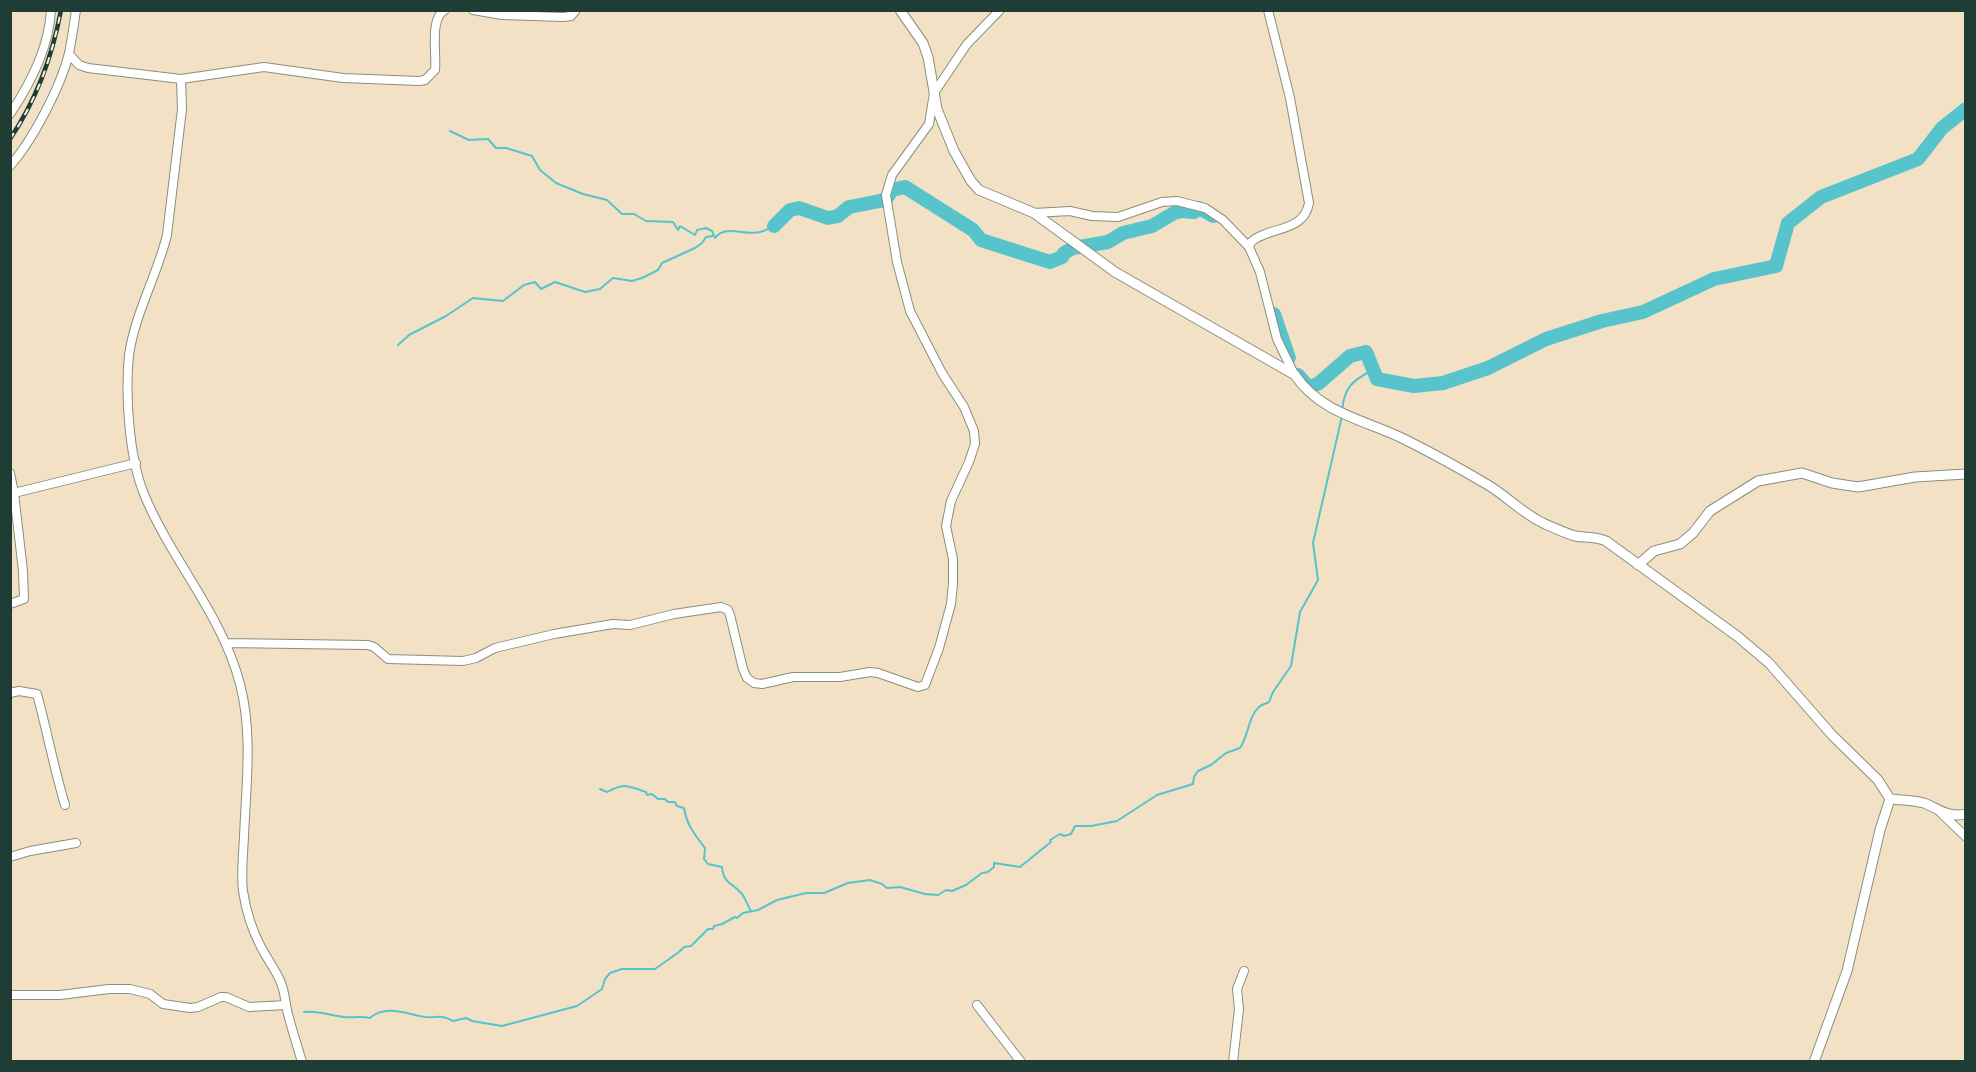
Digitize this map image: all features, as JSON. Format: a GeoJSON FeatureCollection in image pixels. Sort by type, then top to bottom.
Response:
{"type":"FeatureCollection","features":[{"type":"Feature","properties":{"kind":"street"},"geometry":{"type":"LineString","coordinates":[[10,114],[28,88],[35,73],[51,10]]}},
{"type":"Feature","properties":{"kind":"street"},"geometry":{"type":"LineString","coordinates":[[10,166],[44,114],[69,54],[76,10]]}},
{"type":"Feature","properties":{"kind":"street"},"geometry":{"type":"LineString","coordinates":[[69,54],[79,65],[88,68],[181,79],[264,67],[343,78],[425,80],[435,70],[436,20],[445,10]]}},
{"type":"Feature","properties":{"kind":"street"},"geometry":{"type":"LineString","coordinates":[[473,10],[502,15],[563,17],[571,16],[576,10]]}},
{"type":"Feature","properties":{"kind":"street"},"geometry":{"type":"LineString","coordinates":[[900,10],[916,30],[928,57],[937,109],[971,181],[979,190],[1034,213],[1115,272],[1295,375]]}},
{"type":"Feature","properties":{"kind":"street"},"geometry":{"type":"LineString","coordinates":[[226,643],[368,645],[375,647],[388,659],[463,661],[476,658],[495,648],[554,634],[613,624],[630,625],[721,607],[728,610],[743,669],[747,678],[754,683],[762,684],[793,677],[840,677],[870,672],[918,687],[925,685],[939,648],[951,604],[952,559],[946,526],[951,501],[975,444],[974,431],[970,419],[935,360],[910,311],[897,262],[886,195],[892,176],[929,124],[934,93],[967,44],[1000,10]]}},
{"type":"Feature","properties":{"kind":"street"},"geometry":{"type":"LineString","coordinates":[[1250,247],[1251,242],[1260,235],[1281,230],[1300,220],[1309,203],[1290,98],[1268,10]]}},
{"type":"Feature","properties":{"kind":"street"},"geometry":{"type":"LineString","coordinates":[[181,79],[182,109],[167,235],[163,253],[134,329],[127,392],[140,483],[153,513],[209,609],[226,643],[240,681],[248,755],[242,861],[245,906],[261,946],[281,982],[302,1062]]}},
{"type":"Feature","properties":{"kind":"street"},"geometry":{"type":"LineString","coordinates":[[1034,213],[1070,211],[1092,216],[1118,217],[1162,202],[1177,201],[1190,202],[1205,208],[1223,220],[1250,247],[1260,272],[1277,339],[1303,388],[1334,410],[1421,448],[1490,487],[1523,512],[1543,523],[1572,535],[1596,537],[1606,541],[1737,636],[1769,663],[1832,735],[1878,780],[1890,799]]}},
{"type":"Feature","properties":{"kind":"street"},"geometry":{"type":"LineString","coordinates":[[12,494],[136,463]]}},
{"type":"Feature","properties":{"kind":"street"},"geometry":{"type":"LineString","coordinates":[[10,473],[23,571],[24,599],[10,604]]}},
{"type":"Feature","properties":{"kind":"street"},"geometry":{"type":"LineString","coordinates":[[1638,565],[1654,551],[1680,544],[1693,533],[1710,510],[1758,480],[1802,473],[1832,483],[1858,487],[1915,477],[1965,474]]}},
{"type":"Feature","properties":{"kind":"street"},"geometry":{"type":"LineString","coordinates":[[10,693],[19,691],[37,694],[55,773],[65,805]]}},
{"type":"Feature","properties":{"kind":"street"},"geometry":{"type":"LineString","coordinates":[[1890,799],[1923,803],[1940,812],[1957,816],[1965,814]]}},
{"type":"Feature","properties":{"kind":"street"},"geometry":{"type":"LineString","coordinates":[[1814,1062],[1847,970],[1880,830],[1890,799]]}},
{"type":"Feature","properties":{"kind":"street"},"geometry":{"type":"LineString","coordinates":[[1940,812],[1965,837]]}},
{"type":"Feature","properties":{"kind":"street"},"geometry":{"type":"LineString","coordinates":[[10,857],[30,850],[76,843]]}},
{"type":"Feature","properties":{"kind":"street"},"geometry":{"type":"LineString","coordinates":[[1233,1062],[1239,1009],[1237,988],[1244,971]]}},
{"type":"Feature","properties":{"kind":"street"},"geometry":{"type":"LineString","coordinates":[[10,995],[130,989],[150,994],[159,1002],[170,1006],[198,1007],[221,997],[249,1007],[286,1005]]}},
{"type":"Feature","properties":{"kind":"street"},"geometry":{"type":"LineString","coordinates":[[977,1005],[1021,1062]]}},
{"type":"Feature","properties":{"kind":"waterway"},"geometry":{"type":"LineString","coordinates":[[1298,375],[1309,388],[1319,383],[1350,356],[1366,352],[1377,379],[1414,386],[1443,383],[1488,368],[1546,339],[1602,321],[1643,312],[1714,279],[1776,266],[1788,223],[1821,197],[1918,159],[1942,128],[1966,109]]}},
{"type":"Feature","properties":{"kind":"waterway"},"geometry":{"type":"LineString","coordinates":[[450,131],[469,140],[488,139],[496,148],[506,148],[532,156],[540,170],[556,183],[583,194],[607,200],[622,214],[634,214],[646,221],[673,222],[678,230],[680,226],[695,235],[697,230],[706,228],[712,231],[715,238],[724,232],[754,233],[774,226]]}},
{"type":"Feature","properties":{"kind":"waterway"},"geometry":{"type":"LineString","coordinates":[[774,226],[790,210],[799,208],[828,218],[838,216],[849,207],[886,199],[892,190],[905,187],[973,230],[981,240],[1050,262],[1062,257],[1064,253],[1073,248],[1108,242],[1123,233],[1152,226],[1174,213],[1194,212],[1199,208],[1213,216]]}},
{"type":"Feature","properties":{"kind":"waterway"},"geometry":{"type":"LineString","coordinates":[[398,345],[409,335],[446,316],[473,298],[503,301],[524,285],[535,282],[541,289],[555,282],[585,292],[600,289],[613,278],[632,281],[658,270],[662,263],[695,248],[706,237],[713,236]]}},
{"type":"Feature","properties":{"kind":"waterway"},"geometry":{"type":"LineString","coordinates":[[1274,314],[1289,358]]}},
{"type":"Feature","properties":{"kind":"waterway"},"geometry":{"type":"LineString","coordinates":[[1342,411],[1347,390],[1360,377],[1373,370]]}},
{"type":"Feature","properties":{"kind":"waterway"},"geometry":{"type":"LineString","coordinates":[[304,1012],[370,1018],[382,1012],[396,1011],[425,1017],[442,1017],[453,1021],[466,1018],[502,1026],[577,1006],[602,989],[610,973],[622,969],[655,969],[684,947],[691,946],[708,929],[713,929],[714,926],[737,918],[743,913],[758,910],[777,900],[806,893],[824,893],[848,883],[870,880],[887,888],[900,887],[938,895],[946,890],[952,891],[966,885],[982,873],[988,872],[994,867],[994,863],[1020,867],[1051,842],[1050,840],[1060,834],[1064,836],[1071,834],[1075,826],[1091,826],[1117,821],[1157,795],[1193,784],[1198,771],[1211,765],[1226,753],[1240,748],[1255,711],[1269,702],[1273,692],[1291,666],[1300,612],[1318,580],[1313,543],[1342,416]]}},
{"type":"Feature","properties":{"kind":"waterway"},"geometry":{"type":"LineString","coordinates":[[600,789],[607,792],[618,787],[630,787],[646,792],[647,795],[652,794],[658,799],[675,802],[677,806],[684,808],[689,825],[705,848],[704,859],[708,864],[722,867],[725,877],[742,894],[751,911]]}},
{"type":"Feature","properties":{"kind":"railway"},"geometry":{"type":"LineString","coordinates":[[10,139],[28,109],[42,78],[61,10]]}}]}
